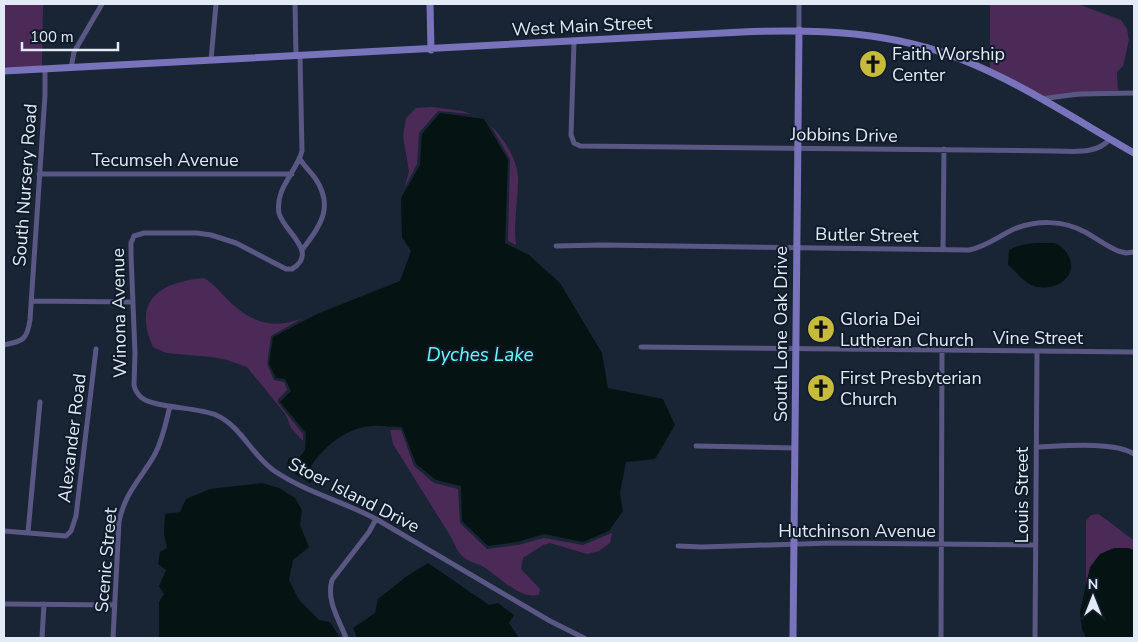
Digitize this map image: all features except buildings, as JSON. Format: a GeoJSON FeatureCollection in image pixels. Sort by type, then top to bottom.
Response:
{"type":"FeatureCollection","features":[{"type":"Feature","properties":{"kind":"main road"},"geometry":{"type":"LineString","coordinates":[[430,4],[431,50]]}},
{"type":"Feature","properties":{"kind":"main road","name":"West Main Street"},"geometry":{"type":"LineString","coordinates":[[4,71],[799,30],[840,32],[886,38],[923,46],[984,69],[1134,153]]}},
{"type":"Feature","properties":{"kind":"main road","name":"South Lone Oak Drive"},"geometry":{"type":"LineString","coordinates":[[794,638],[799,30]]}},
{"type":"Feature","properties":{"kind":"street"},"geometry":{"type":"LineString","coordinates":[[71,68],[74,52],[102,4]]}},
{"type":"Feature","properties":{"kind":"street"},"geometry":{"type":"LineString","coordinates":[[212,60],[216,4]]}},
{"type":"Feature","properties":{"kind":"street"},"geometry":{"type":"LineString","coordinates":[[295,4],[302,151],[292,174],[284,183],[279,210],[283,224],[297,239],[302,250],[312,237],[324,215],[325,202],[320,186],[300,159]]}},
{"type":"Feature","properties":{"kind":"street"},"geometry":{"type":"LineString","coordinates":[[799,4],[799,30]]}},
{"type":"Feature","properties":{"kind":"street","name":"Jobbins Drive"},"geometry":{"type":"LineString","coordinates":[[574,42],[572,135],[574,143],[580,146],[1092,150],[1106,144],[1110,139]]}},
{"type":"Feature","properties":{"kind":"street","name":"South Nursery Road"},"geometry":{"type":"LineString","coordinates":[[4,345],[22,340],[26,336],[30,320],[45,69]]}},
{"type":"Feature","properties":{"kind":"street"},"geometry":{"type":"LineString","coordinates":[[1039,99],[1079,94],[1134,93]]}},
{"type":"Feature","properties":{"kind":"street"},"geometry":{"type":"LineString","coordinates":[[943,249],[944,150]]}},
{"type":"Feature","properties":{"kind":"street","name":"Tecumseh Avenue"},"geometry":{"type":"LineString","coordinates":[[39,174],[292,174]]}},
{"type":"Feature","properties":{"kind":"street","name":"Butler Street"},"geometry":{"type":"LineString","coordinates":[[556,246],[602,244],[969,250],[976,249],[1025,225],[1049,222],[1076,228],[1118,252],[1134,252]]}},
{"type":"Feature","properties":{"kind":"street","name":"Winona Avenue"},"geometry":{"type":"LineString","coordinates":[[170,406],[145,400],[135,390],[134,385],[135,353],[131,242],[137,234],[198,233],[211,235],[236,242],[289,269],[296,267],[299,263],[302,250]]}},
{"type":"Feature","properties":{"kind":"street"},"geometry":{"type":"LineString","coordinates":[[31,301],[132,302]]}},
{"type":"Feature","properties":{"kind":"street","name":"Vine Street"},"geometry":{"type":"LineString","coordinates":[[641,347],[1134,352]]}},
{"type":"Feature","properties":{"kind":"street","name":"Alexander Road"},"geometry":{"type":"LineString","coordinates":[[28,532],[66,536],[71,531],[76,516],[87,438],[96,348]]}},
{"type":"Feature","properties":{"kind":"street"},"geometry":{"type":"LineString","coordinates":[[941,638],[942,351]]}},
{"type":"Feature","properties":{"kind":"street","name":"Louis Street"},"geometry":{"type":"LineString","coordinates":[[1036,638],[1037,352]]}},
{"type":"Feature","properties":{"kind":"street"},"geometry":{"type":"LineString","coordinates":[[4,530],[28,532],[40,402]]}},
{"type":"Feature","properties":{"kind":"street","name":"Stoer Island Drive"},"geometry":{"type":"LineString","coordinates":[[170,406],[195,409],[217,415],[236,429],[270,468],[288,480],[302,488],[376,519],[557,625],[584,638]]}},
{"type":"Feature","properties":{"kind":"street","name":"Scenic Street"},"geometry":{"type":"LineString","coordinates":[[113,638],[121,511],[128,493],[158,448],[170,406]]}},
{"type":"Feature","properties":{"kind":"street"},"geometry":{"type":"LineString","coordinates":[[696,446],[795,448]]}},
{"type":"Feature","properties":{"kind":"street"},"geometry":{"type":"LineString","coordinates":[[1036,447],[1111,447],[1124,449],[1134,454]]}},
{"type":"Feature","properties":{"kind":"street"},"geometry":{"type":"LineString","coordinates":[[346,638],[331,603],[330,587],[332,580],[369,532],[376,519]]}},
{"type":"Feature","properties":{"kind":"street","name":"Hutchinson Avenue"},"geometry":{"type":"LineString","coordinates":[[678,546],[794,544],[1036,545]]}},
{"type":"Feature","properties":{"kind":"street"},"geometry":{"type":"LineString","coordinates":[[4,604],[115,605]]}},
{"type":"Feature","properties":{"kind":"street"},"geometry":{"type":"LineString","coordinates":[[42,638],[44,604]]}},
{"type":"Feature","properties":{"kind":"shaded area"},"geometry":{"type":"Polygon","coordinates":[[[4,4],[43,4],[42,66],[4,67],[4,4]]]}},
{"type":"Feature","properties":{"kind":"shaded area"},"geometry":{"type":"Polygon","coordinates":[[[990,4],[1078,4],[1121,20],[1127,29],[1129,40],[1123,66],[1117,72],[1118,95],[1045,98],[990,68],[990,4]]]}},
{"type":"Feature","properties":{"kind":"shaded area"},"geometry":{"type":"Polygon","coordinates":[[[432,107],[471,114],[438,111],[419,133],[417,164],[405,187],[409,171],[403,136],[406,118],[416,108],[432,107]]]}},
{"type":"Feature","properties":{"kind":"shaded area"},"geometry":{"type":"Polygon","coordinates":[[[491,126],[510,151],[516,165],[518,188],[515,229],[516,245],[508,241],[510,159],[491,126]]]}},
{"type":"Feature","properties":{"kind":"shaded area"},"geometry":{"type":"Polygon","coordinates":[[[204,278],[214,285],[235,307],[252,318],[279,324],[301,319],[271,336],[267,364],[274,380],[284,382],[287,390],[278,399],[278,403],[303,434],[303,441],[291,428],[286,415],[247,367],[212,357],[166,353],[153,347],[147,331],[146,317],[148,306],[154,296],[163,289],[175,284],[204,278]]]}},
{"type":"Feature","properties":{"kind":"shaded area"},"geometry":{"type":"Polygon","coordinates":[[[390,430],[401,430],[414,466],[434,483],[458,489],[460,523],[487,549],[518,545],[544,538],[583,545],[612,533],[610,543],[599,551],[587,554],[550,543],[543,545],[523,558],[521,569],[540,589],[539,594],[526,594],[518,591],[484,567],[461,555],[393,444],[390,430]]]}},
{"type":"Feature","properties":{"kind":"shaded area"},"geometry":{"type":"Polygon","coordinates":[[[1098,514],[1134,540],[1134,550],[1128,548],[1086,584],[1086,521],[1091,515],[1098,514]]]}},
{"type":"Feature","properties":{"kind":"water","name":"Dyches Lake"},"geometry":{"type":"Polygon","coordinates":[[[440,113],[484,119],[508,160],[505,243],[529,255],[560,283],[602,353],[608,388],[663,399],[675,425],[655,459],[626,462],[620,493],[623,511],[609,531],[583,542],[544,534],[517,542],[488,546],[462,521],[461,486],[436,480],[416,464],[402,427],[362,427],[345,434],[330,445],[311,466],[315,478],[310,483],[286,468],[289,458],[300,457],[305,450],[306,433],[280,402],[291,391],[285,379],[276,378],[269,364],[273,337],[317,314],[400,281],[411,251],[402,237],[401,198],[420,165],[422,134],[440,113]]]}},
{"type":"Feature","properties":{"kind":"water"},"geometry":{"type":"Polygon","coordinates":[[[1054,243],[1064,249],[1070,259],[1071,267],[1069,273],[1060,283],[1046,287],[1031,285],[1024,281],[1008,265],[1009,250],[1014,247],[1054,243]]]}},
{"type":"Feature","properties":{"kind":"water"},"geometry":{"type":"Polygon","coordinates":[[[262,483],[279,488],[295,498],[302,510],[300,525],[309,547],[293,560],[289,580],[299,600],[319,620],[330,622],[340,638],[159,638],[159,602],[164,594],[159,586],[166,570],[158,564],[160,552],[167,548],[164,534],[165,514],[180,512],[186,499],[210,489],[262,483]]]}},
{"type":"Feature","properties":{"kind":"water"},"geometry":{"type":"Polygon","coordinates":[[[1114,548],[1134,550],[1134,638],[1086,638],[1082,629],[1080,612],[1090,567],[1100,554],[1114,548]]]}},
{"type":"Feature","properties":{"kind":"water"},"geometry":{"type":"Polygon","coordinates":[[[428,563],[489,605],[498,603],[514,615],[509,623],[519,638],[357,638],[353,628],[375,613],[378,599],[407,576],[428,563]]]}},
{"type":"Feature","properties":{"kind":"place","name":"Faith Worship Center"},"geometry":{"type":"Point","coordinates":[873,64]}},
{"type":"Feature","properties":{"kind":"place","name":"Gloria Dei Lutheran Church"},"geometry":{"type":"Point","coordinates":[821,329]}},
{"type":"Feature","properties":{"kind":"place","name":"First Presbyterian Church"},"geometry":{"type":"Point","coordinates":[821,388]}}]}
